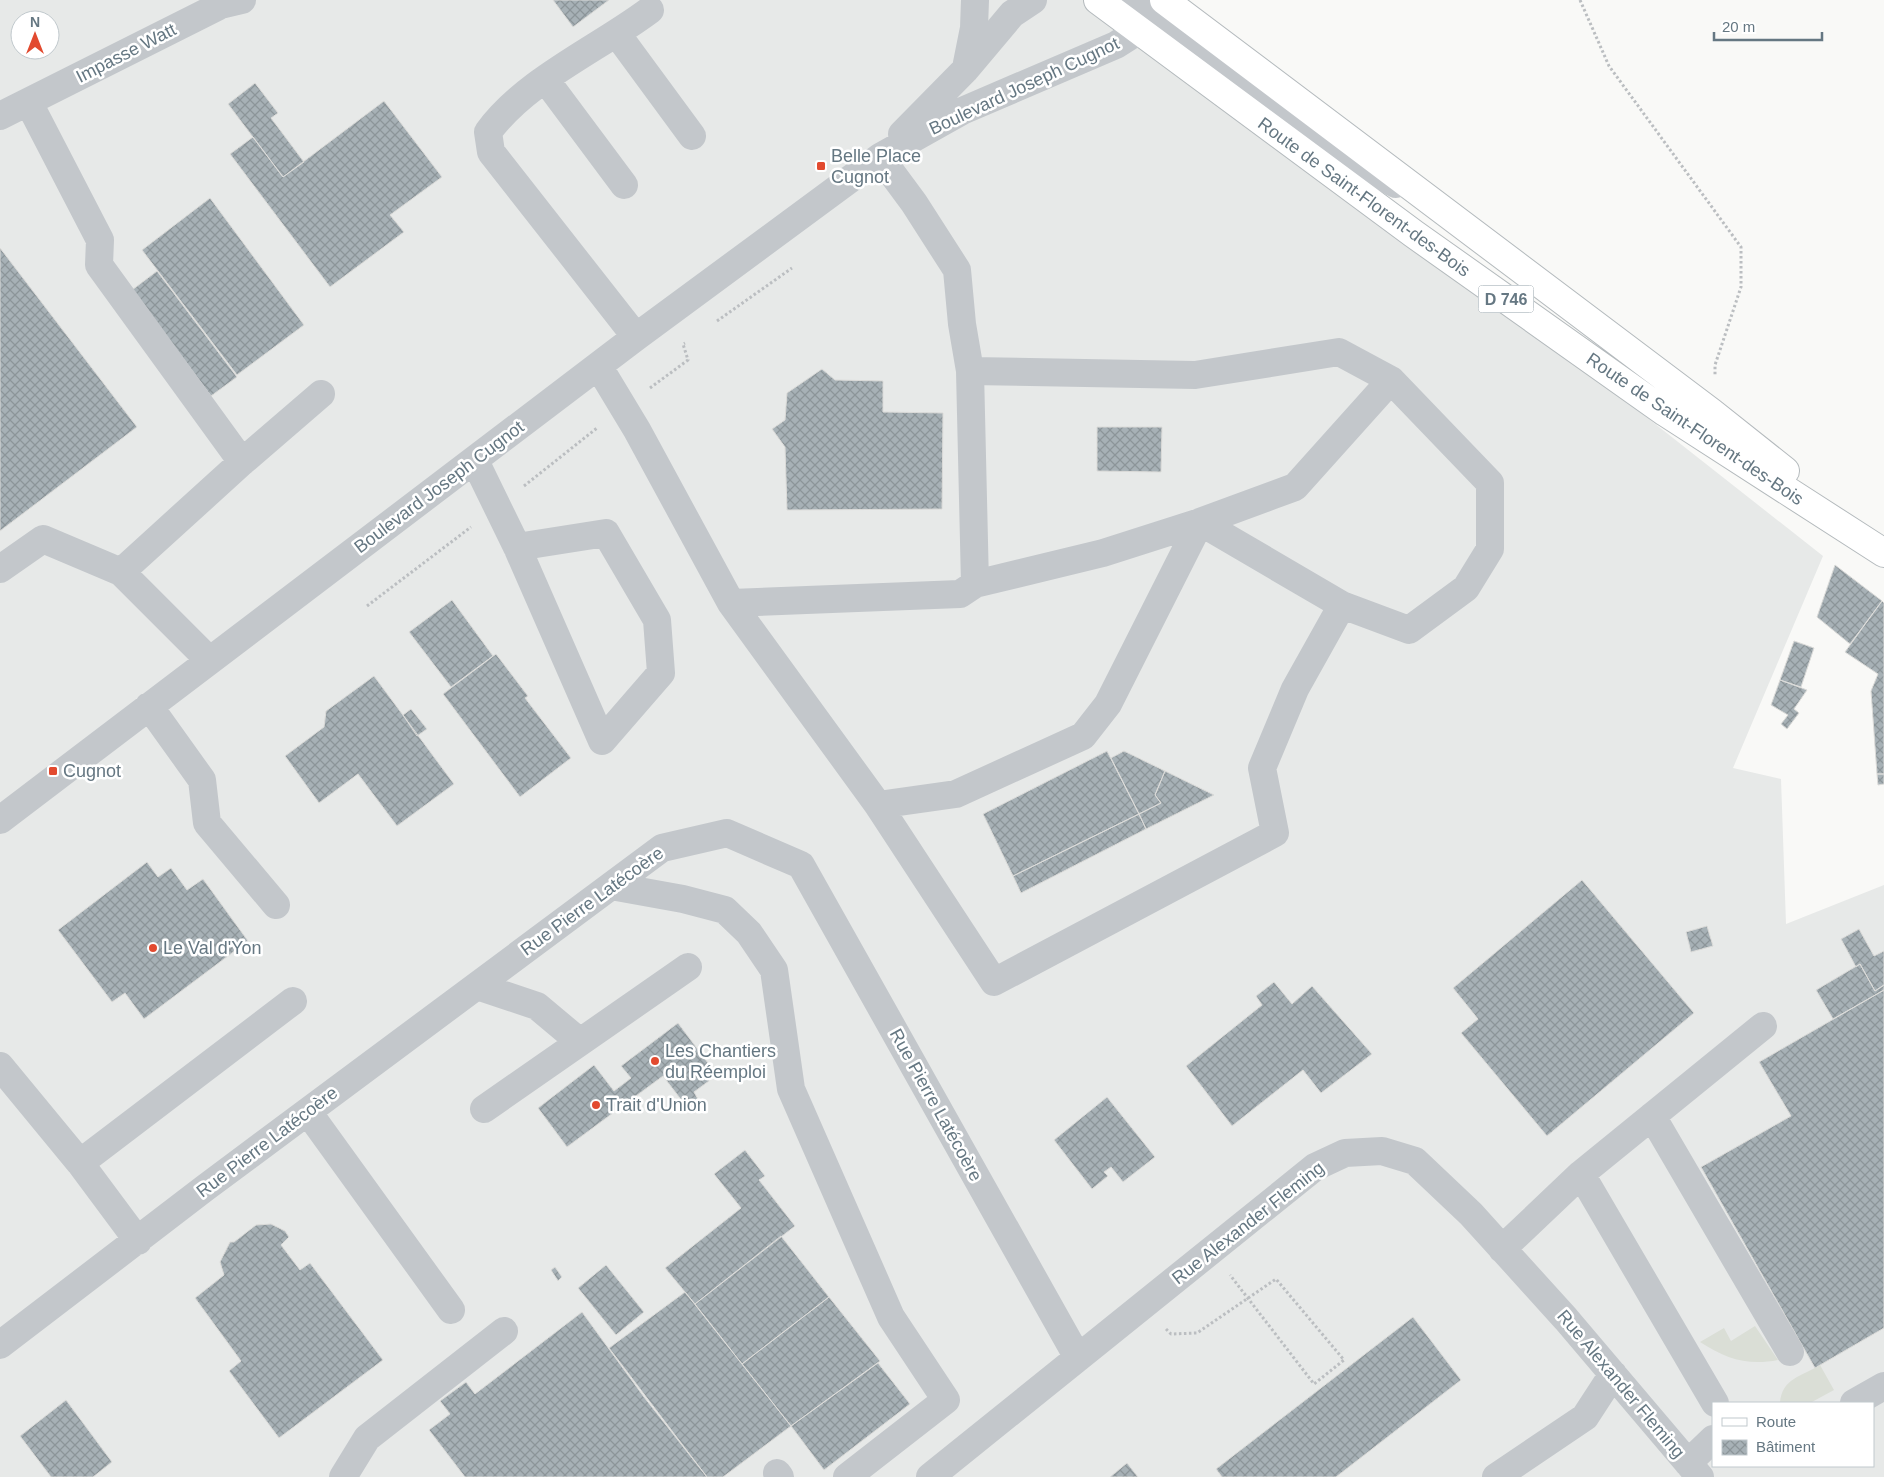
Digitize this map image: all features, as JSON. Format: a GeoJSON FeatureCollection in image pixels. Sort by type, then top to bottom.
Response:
{"type":"FeatureCollection","features":[{"type":"Feature","properties":{"kind":"main road","name":"Route de Saint-Florent-des-Bois"},"geometry":{"type":"LineString","coordinates":[[1098,0],[1414,234],[1665,412],[1884,552]]}},
{"type":"Feature","properties":{"kind":"main road","name":"Route de Saint-Florent-des-Bois"},"geometry":{"type":"LineString","coordinates":[[1164,0],[1712,413],[1884,552]]}},
{"type":"Feature","properties":{"kind":"street","name":"Impasse Watt"},"geometry":{"type":"LineString","coordinates":[[10,106],[222,5],[242,0]]}},
{"type":"Feature","properties":{"kind":"street"},"geometry":{"type":"LineString","coordinates":[[965,70],[974,28],[975,0]]}},
{"type":"Feature","properties":{"kind":"street","name":"Boulevard Joseph Cugnot"},"geometry":{"type":"LineString","coordinates":[[880,157],[965,70],[1012,14],[1033,0]]}},
{"type":"Feature","properties":{"kind":"street","name":"Boulevard Joseph Cugnot"},"geometry":{"type":"LineString","coordinates":[[0,820],[209,660],[599,367],[636,337],[880,157],[962,111],[1116,45],[1138,31],[1125,0]]}},
{"type":"Feature","properties":{"kind":"street"},"geometry":{"type":"LineString","coordinates":[[1134,0],[1322,145],[1439,207]]}},
{"type":"Feature","properties":{"kind":"street"},"geometry":{"type":"LineString","coordinates":[[636,337],[491,152],[488,132],[501,115],[546,79],[617,34],[650,10]]}},
{"type":"Feature","properties":{"kind":"street"},"geometry":{"type":"LineString","coordinates":[[617,34],[692,136]]}},
{"type":"Feature","properties":{"kind":"street"},"geometry":{"type":"LineString","coordinates":[[546,79],[624,185]]}},
{"type":"Feature","properties":{"kind":"street"},"geometry":{"type":"LineString","coordinates":[[10,106],[100,240],[99,265],[242,462]]}},
{"type":"Feature","properties":{"kind":"street"},"geometry":{"type":"LineString","coordinates":[[880,157],[914,203],[957,270],[962,324],[970,371],[975,584]]}},
{"type":"Feature","properties":{"kind":"street"},"geometry":{"type":"LineString","coordinates":[[970,371],[1195,375],[1339,352],[1391,380],[1490,482],[1490,549],[1466,588],[1409,630],[1342,605],[1200,522]]}},
{"type":"Feature","properties":{"kind":"street"},"geometry":{"type":"LineString","coordinates":[[599,367],[624,408],[731,604],[878,805],[994,982],[1275,833],[1262,768],[1295,689],[1342,605]]}},
{"type":"Feature","properties":{"kind":"street"},"geometry":{"type":"LineString","coordinates":[[731,604],[960,594],[975,584],[1103,553],[1200,522],[1295,487],[1391,380]]}},
{"type":"Feature","properties":{"kind":"street"},"geometry":{"type":"LineString","coordinates":[[121,572],[242,462],[321,394]]}},
{"type":"Feature","properties":{"kind":"street"},"geometry":{"type":"LineString","coordinates":[[474,461],[517,547],[602,741],[661,673],[657,620],[606,533],[517,547]]}},
{"type":"Feature","properties":{"kind":"street"},"geometry":{"type":"LineString","coordinates":[[878,805],[956,794],[1083,736],[1108,704],[1200,522]]}},
{"type":"Feature","properties":{"kind":"street"},"geometry":{"type":"LineString","coordinates":[[0,569],[44,538],[121,572],[209,660]]}},
{"type":"Feature","properties":{"kind":"street"},"geometry":{"type":"LineString","coordinates":[[149,706],[202,780],[207,823],[276,905]]}},
{"type":"Feature","properties":{"kind":"street","name":"Rue Pierre Latécoère"},"geometry":{"type":"LineString","coordinates":[[0,1345],[205,1188],[662,848],[727,833],[801,866],[1078,1358]]}},
{"type":"Feature","properties":{"kind":"street"},"geometry":{"type":"LineString","coordinates":[[611,886],[683,899],[725,910],[749,933],[774,970],[791,1089],[891,1318],[946,1400],[847,1477]]}},
{"type":"Feature","properties":{"kind":"street"},"geometry":{"type":"LineString","coordinates":[[484,1109],[688,967]]}},
{"type":"Feature","properties":{"kind":"street"},"geometry":{"type":"LineString","coordinates":[[476,986],[537,1006],[580,1042]]}},
{"type":"Feature","properties":{"kind":"street"},"geometry":{"type":"LineString","coordinates":[[80,1163],[293,1001]]}},
{"type":"Feature","properties":{"kind":"street"},"geometry":{"type":"LineString","coordinates":[[1502,1249],[1581,1174],[1763,1026]]}},
{"type":"Feature","properties":{"kind":"street"},"geometry":{"type":"LineString","coordinates":[[0,1066],[80,1163],[138,1241]]}},
{"type":"Feature","properties":{"kind":"street"},"geometry":{"type":"LineString","coordinates":[[308,1112],[451,1310]]}},
{"type":"Feature","properties":{"kind":"street"},"geometry":{"type":"LineString","coordinates":[[1652,1116],[1790,1352]]}},
{"type":"Feature","properties":{"kind":"street","name":"Rue Alexander Fleming"},"geometry":{"type":"LineString","coordinates":[[930,1477],[1315,1167],[1345,1153],[1382,1151],[1415,1161],[1471,1214],[1613,1374],[1694,1470]]}},
{"type":"Feature","properties":{"kind":"street"},"geometry":{"type":"LineString","coordinates":[[1581,1174],[1714,1402]]}},
{"type":"Feature","properties":{"kind":"street"},"geometry":{"type":"LineString","coordinates":[[343,1477],[367,1438],[504,1331]]}},
{"type":"Feature","properties":{"kind":"street"},"geometry":{"type":"LineString","coordinates":[[1496,1477],[1585,1417],[1613,1374]]}},
{"type":"Feature","properties":{"kind":"street"},"geometry":{"type":"LineString","coordinates":[[1856,1402],[1884,1386]]}},
{"type":"Feature","properties":{"kind":"street"},"geometry":{"type":"LineString","coordinates":[[1694,1470],[1712,1441]]}},
{"type":"Feature","properties":{"kind":"path"},"geometry":{"type":"LineString","coordinates":[[1580,0],[1609,66],[1741,247],[1741,287],[1715,365],[1712,413]]}},
{"type":"Feature","properties":{"kind":"path"},"geometry":{"type":"LineString","coordinates":[[714,323],[792,268]]}},
{"type":"Feature","properties":{"kind":"path"},"geometry":{"type":"LineString","coordinates":[[367,606],[688,360],[683,344],[691,339]]}},
{"type":"Feature","properties":{"kind":"path"},"geometry":{"type":"LineString","coordinates":[[1161,1323],[1171,1334],[1197,1333],[1248,1298],[1276,1279],[1344,1360],[1314,1384],[1248,1298],[1227,1271]]}},
{"type":"Feature","properties":{"kind":"shaded area"},"geometry":{"type":"Polygon","coordinates":[[[0,0],[1116,0],[1823,556],[1733,768],[1781,779],[1786,924],[1884,885],[1884,1477],[0,1477],[0,0]]]}},
{"type":"Feature","properties":{"kind":"shaded area"},"geometry":{"type":"Polygon","coordinates":[[[1755,1326],[1778,1360],[1757,1362],[1738,1360],[1719,1353],[1700,1342],[1724,1328],[1731,1341],[1755,1326]]]}},
{"type":"Feature","properties":{"kind":"shaded area"},"geometry":{"type":"Polygon","coordinates":[[[1820,1365],[1834,1390],[1812,1402],[1780,1402],[1784,1388],[1820,1365]]]}},
{"type":"Feature","properties":{"kind":"building"},"geometry":{"type":"Polygon","coordinates":[[[553,0],[609,0],[573,27],[553,0]]]}},
{"type":"Feature","properties":{"kind":"building"},"geometry":{"type":"Polygon","coordinates":[[[255,83],[278,113],[271,118],[304,162],[283,177],[228,104],[255,83]]]}},
{"type":"Feature","properties":{"kind":"building"},"geometry":{"type":"Polygon","coordinates":[[[384,101],[442,177],[390,215],[404,232],[330,287],[230,154],[253,137],[283,177],[384,101]]]}},
{"type":"Feature","properties":{"kind":"building"},"geometry":{"type":"Polygon","coordinates":[[[210,198],[304,325],[237,375],[142,250],[210,198]]]}},
{"type":"Feature","properties":{"kind":"building"},"geometry":{"type":"Polygon","coordinates":[[[0,248],[137,427],[0,531],[0,248]]]}},
{"type":"Feature","properties":{"kind":"building"},"geometry":{"type":"Polygon","coordinates":[[[157,271],[237,377],[211,396],[132,290],[157,271]]]}},
{"type":"Feature","properties":{"kind":"building"},"geometry":{"type":"Polygon","coordinates":[[[822,369],[835,380],[883,381],[883,412],[943,413],[942,509],[787,510],[785,447],[772,429],[785,420],[787,393],[822,369]]]}},
{"type":"Feature","properties":{"kind":"building"},"geometry":{"type":"Polygon","coordinates":[[[1097,427],[1162,427],[1161,472],[1097,471],[1097,427]]]}},
{"type":"Feature","properties":{"kind":"building"},"geometry":{"type":"Polygon","coordinates":[[[1835,565],[1882,601],[1850,644],[1817,617],[1835,565]]]}},
{"type":"Feature","properties":{"kind":"building"},"geometry":{"type":"Polygon","coordinates":[[[452,600],[493,656],[451,687],[409,632],[452,600]]]}},
{"type":"Feature","properties":{"kind":"building"},"geometry":{"type":"Polygon","coordinates":[[[1882,601],[1884,603],[1884,774],[1877,774],[1871,691],[1878,674],[1845,652],[1882,601]]]}},
{"type":"Feature","properties":{"kind":"building"},"geometry":{"type":"Polygon","coordinates":[[[1794,641],[1814,648],[1801,687],[1780,680],[1794,641]]]}},
{"type":"Feature","properties":{"kind":"building"},"geometry":{"type":"Polygon","coordinates":[[[496,654],[528,696],[525,698],[571,758],[520,797],[443,694],[496,654]]]}},
{"type":"Feature","properties":{"kind":"building"},"geometry":{"type":"Polygon","coordinates":[[[374,676],[454,784],[397,826],[358,774],[319,803],[285,756],[324,727],[326,711],[374,676]]]}},
{"type":"Feature","properties":{"kind":"building"},"geometry":{"type":"Polygon","coordinates":[[[1780,680],[1807,690],[1794,709],[1799,713],[1787,729],[1781,724],[1788,715],[1771,705],[1780,680]]]}},
{"type":"Feature","properties":{"kind":"building"},"geometry":{"type":"Polygon","coordinates":[[[411,709],[427,729],[417,736],[403,715],[411,709]]]}},
{"type":"Feature","properties":{"kind":"building"},"geometry":{"type":"Polygon","coordinates":[[[1107,751],[1139,814],[1013,876],[983,814],[1107,751]]]}},
{"type":"Feature","properties":{"kind":"building"},"geometry":{"type":"Polygon","coordinates":[[[1124,751],[1165,771],[1155,795],[1161,803],[1139,814],[1111,758],[1124,751]]]}},
{"type":"Feature","properties":{"kind":"building"},"geometry":{"type":"Polygon","coordinates":[[[1165,771],[1214,795],[1146,829],[1139,814],[1161,803],[1155,795],[1165,771]]]}},
{"type":"Feature","properties":{"kind":"building"},"geometry":{"type":"Polygon","coordinates":[[[1877,774],[1884,774],[1884,784],[1878,785],[1877,774]]]}},
{"type":"Feature","properties":{"kind":"building"},"geometry":{"type":"Polygon","coordinates":[[[1139,814],[1146,829],[1021,893],[1013,876],[1139,814]]]}},
{"type":"Feature","properties":{"kind":"building"},"geometry":{"type":"Polygon","coordinates":[[[147,862],[158,877],[171,868],[187,890],[203,879],[248,941],[144,1019],[125,993],[112,1002],[58,930],[147,862]]]}},
{"type":"Feature","properties":{"kind":"building"},"geometry":{"type":"Polygon","coordinates":[[[1582,880],[1694,1013],[1547,1136],[1461,1033],[1478,1019],[1453,988],[1582,880]]]}},
{"type":"Feature","properties":{"kind":"building"},"geometry":{"type":"Polygon","coordinates":[[[1707,926],[1713,946],[1691,952],[1686,932],[1707,926]]]}},
{"type":"Feature","properties":{"kind":"building"},"geometry":{"type":"Polygon","coordinates":[[[1859,929],[1874,956],[1884,951],[1884,985],[1875,991],[1860,964],[1856,967],[1841,939],[1859,929]]]}},
{"type":"Feature","properties":{"kind":"building"},"geometry":{"type":"Polygon","coordinates":[[[1860,964],[1875,991],[1884,985],[1884,990],[1833,1019],[1816,990],[1860,964]]]}},
{"type":"Feature","properties":{"kind":"building"},"geometry":{"type":"Polygon","coordinates":[[[1274,982],[1292,1004],[1312,986],[1372,1054],[1321,1093],[1303,1070],[1232,1126],[1186,1066],[1262,1005],[1256,996],[1274,982]]]}},
{"type":"Feature","properties":{"kind":"building"},"geometry":{"type":"Polygon","coordinates":[[[1884,990],[1884,1328],[1815,1368],[1701,1167],[1791,1116],[1759,1062],[1884,990]]]}},
{"type":"Feature","properties":{"kind":"building"},"geometry":{"type":"Polygon","coordinates":[[[678,1023],[717,1075],[694,1092],[699,1101],[689,1110],[663,1076],[567,1147],[538,1108],[594,1065],[614,1091],[631,1078],[621,1066],[678,1023]]]}},
{"type":"Feature","properties":{"kind":"building"},"geometry":{"type":"Polygon","coordinates":[[[1107,1097],[1155,1157],[1123,1182],[1111,1167],[1104,1172],[1108,1176],[1092,1189],[1054,1140],[1107,1097]]]}},
{"type":"Feature","properties":{"kind":"building"},"geometry":{"type":"Polygon","coordinates":[[[745,1150],[765,1176],[759,1180],[795,1226],[695,1304],[665,1268],[741,1208],[714,1174],[745,1150]]]}},
{"type":"Feature","properties":{"kind":"building"},"geometry":{"type":"Polygon","coordinates":[[[271,1224],[285,1231],[289,1237],[281,1245],[300,1270],[310,1263],[383,1360],[279,1438],[229,1371],[241,1361],[195,1298],[224,1275],[220,1262],[230,1242],[234,1242],[256,1225],[271,1224]]]}},
{"type":"Feature","properties":{"kind":"building"},"geometry":{"type":"Polygon","coordinates":[[[781,1236],[829,1297],[742,1364],[695,1304],[781,1236]]]}},
{"type":"Feature","properties":{"kind":"building"},"geometry":{"type":"Polygon","coordinates":[[[606,1265],[644,1312],[616,1335],[578,1288],[606,1265]]]}},
{"type":"Feature","properties":{"kind":"building"},"geometry":{"type":"Polygon","coordinates":[[[555,1267],[562,1277],[558,1281],[551,1270],[555,1267]]]}},
{"type":"Feature","properties":{"kind":"building"},"geometry":{"type":"Polygon","coordinates":[[[685,1292],[791,1426],[723,1477],[707,1477],[609,1348],[685,1292]]]}},
{"type":"Feature","properties":{"kind":"building"},"geometry":{"type":"Polygon","coordinates":[[[829,1297],[880,1361],[791,1426],[742,1364],[829,1297]]]}},
{"type":"Feature","properties":{"kind":"building"},"geometry":{"type":"Polygon","coordinates":[[[582,1312],[644,1397],[707,1477],[465,1477],[429,1430],[450,1414],[440,1401],[466,1382],[475,1394],[582,1312]]]}},
{"type":"Feature","properties":{"kind":"building"},"geometry":{"type":"Polygon","coordinates":[[[1413,1317],[1461,1380],[1336,1477],[1222,1477],[1216,1469],[1413,1317]]]}},
{"type":"Feature","properties":{"kind":"building"},"geometry":{"type":"Polygon","coordinates":[[[878,1363],[910,1404],[824,1470],[791,1426],[878,1363]]]}},
{"type":"Feature","properties":{"kind":"building"},"geometry":{"type":"Polygon","coordinates":[[[66,1400],[112,1462],[93,1477],[51,1477],[20,1436],[66,1400]]]}},
{"type":"Feature","properties":{"kind":"building"},"geometry":{"type":"Polygon","coordinates":[[[1127,1463],[1138,1477],[1110,1477],[1127,1463]]]}},
{"type":"Feature","properties":{"kind":"place","name":"Belle Place Cugnot"},"geometry":{"type":"Point","coordinates":[821,166]}},
{"type":"Feature","properties":{"kind":"place","name":"Cugnot"},"geometry":{"type":"Point","coordinates":[53,771]}},
{"type":"Feature","properties":{"kind":"place","name":"Le Val d'Yon"},"geometry":{"type":"Point","coordinates":[153,948]}},
{"type":"Feature","properties":{"kind":"place","name":"Les Chantiers du Réemploi"},"geometry":{"type":"Point","coordinates":[655,1061]}},
{"type":"Feature","properties":{"kind":"place","name":"Trait d'Union"},"geometry":{"type":"Point","coordinates":[596,1105]}}]}
